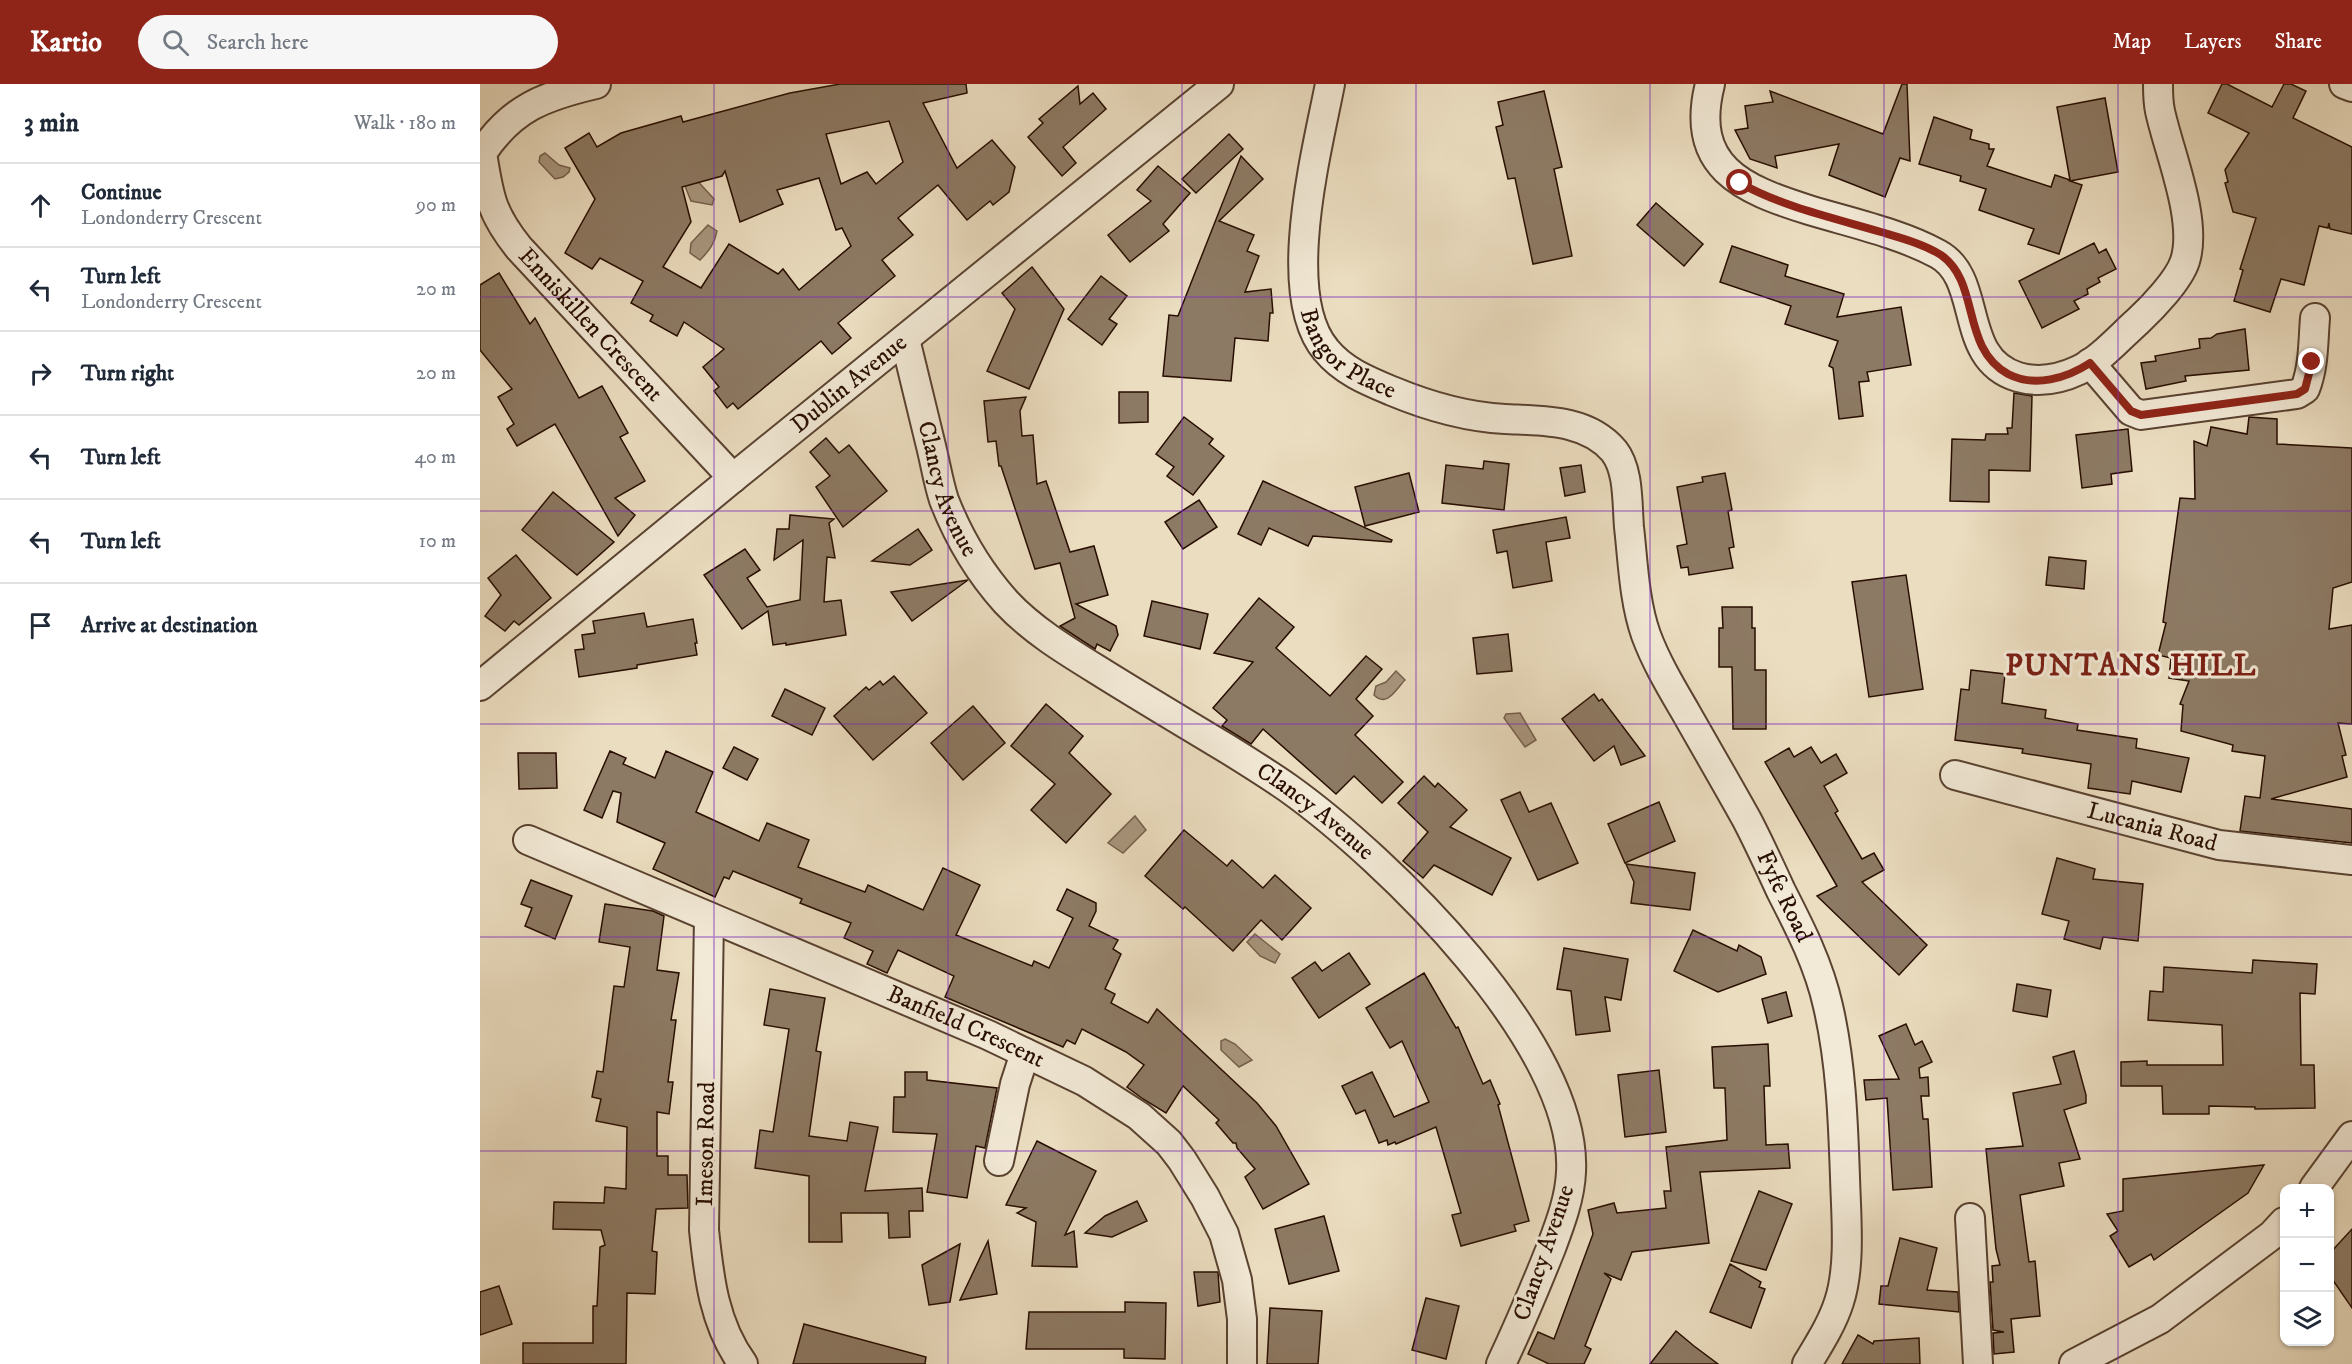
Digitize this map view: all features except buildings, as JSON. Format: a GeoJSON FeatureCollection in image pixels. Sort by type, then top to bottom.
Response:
{"type":"FeatureCollection","features":[{"type":"Feature","properties":{"kind":"street","name":"Enniskillen Crescent"},"geometry":{"type":"LineString","coordinates":[[596,84],[536,102],[496,131],[481,153],[492,205],[502,226],[549,282],[733,478]]}},
{"type":"Feature","properties":{"kind":"street","name":"Dublin Avenue"},"geometry":{"type":"LineString","coordinates":[[480,686],[1219,84]]}},
{"type":"Feature","properties":{"kind":"street","name":"Bangor Place"},"geometry":{"type":"LineString","coordinates":[[1330,84],[1310,200],[1302,282],[1304,300],[1315,333],[1326,350],[1344,367],[1371,382],[1446,411],[1496,418],[1554,422],[1577,427],[1592,432],[1612,449]]}},
{"type":"Feature","properties":{"kind":"street"},"geometry":{"type":"LineString","coordinates":[[1710,84],[1705,120],[1708,138],[1724,168],[1740,183],[1774,199],[1907,240],[1940,254],[1955,267],[1963,283],[1970,315],[1982,347],[1991,360],[2009,374],[2031,381],[2063,377],[2090,363],[2143,316],[2185,264],[2190,234],[2160,109],[2158,84]]}},
{"type":"Feature","properties":{"kind":"street"},"geometry":{"type":"LineString","coordinates":[[2090,363],[2131,411],[2141,415],[2297,394],[2305,389],[2308,380],[2312,362],[2315,318]]}},
{"type":"Feature","properties":{"kind":"street","name":"Clancy Avenue"},"geometry":{"type":"LineString","coordinates":[[905,339],[943,498],[957,530],[977,564],[1006,602],[1039,631],[1077,657],[1289,789],[1346,835],[1447,933],[1490,984],[1522,1028],[1549,1079],[1566,1120],[1570,1142],[1571,1173],[1566,1201],[1555,1238],[1528,1307],[1501,1364]]}},
{"type":"Feature","properties":{"kind":"street","name":"Fyfe Road"},"geometry":{"type":"LineString","coordinates":[[1612,449],[1620,461],[1625,480],[1635,576],[1645,631],[1673,690],[1754,834],[1814,959],[1828,1005],[1836,1052],[1842,1119],[1846,1225],[1845,1269],[1841,1298],[1831,1323],[1807,1364]]}},
{"type":"Feature","properties":{"kind":"street","name":"Lucania Road"},"geometry":{"type":"LineString","coordinates":[[1955,775],[2219,845],[2352,860]]}},
{"type":"Feature","properties":{"kind":"street","name":"Banfield Crescent"},"geometry":{"type":"LineString","coordinates":[[528,840],[710,916],[1025,1053],[1084,1081],[1139,1116],[1169,1143],[1182,1160],[1224,1234],[1237,1280],[1242,1319],[1242,1364]]}},
{"type":"Feature","properties":{"kind":"street","name":"Imeson Road"},"geometry":{"type":"LineString","coordinates":[[710,916],[704,1230],[709,1280],[720,1325],[743,1364]]}},
{"type":"Feature","properties":{"kind":"street"},"geometry":{"type":"LineString","coordinates":[[999,1161],[1015,1084],[1025,1053]]}},
{"type":"Feature","properties":{"kind":"street"},"geometry":{"type":"LineString","coordinates":[[2317,1184],[2352,1136]]}},
{"type":"Feature","properties":{"kind":"street"},"geometry":{"type":"LineString","coordinates":[[1970,1218],[1978,1364]]}},
{"type":"Feature","properties":{"kind":"street"},"geometry":{"type":"LineString","coordinates":[[2074,1364],[2160,1319],[2272,1235],[2280,1226]]}},
{"type":"Feature","properties":{"kind":"shaded area"},"geometry":{"type":"Polygon","coordinates":[[[545,153],[559,165],[570,168],[569,172],[555,179],[539,162],[540,156],[545,153]]]}},
{"type":"Feature","properties":{"kind":"shaded area"},"geometry":{"type":"Polygon","coordinates":[[[692,175],[714,199],[712,205],[691,201],[683,181],[692,175]]]}},
{"type":"Feature","properties":{"kind":"shaded area"},"geometry":{"type":"Polygon","coordinates":[[[708,225],[717,231],[711,247],[700,260],[690,253],[691,243],[708,225]]]}},
{"type":"Feature","properties":{"kind":"shaded area"},"geometry":{"type":"Polygon","coordinates":[[[1396,671],[1405,680],[1395,692],[1383,699],[1374,695],[1376,686],[1386,682],[1396,671]]]}},
{"type":"Feature","properties":{"kind":"shaded area"},"geometry":{"type":"Polygon","coordinates":[[[1520,713],[1536,740],[1525,747],[1504,718],[1506,714],[1520,713]]]}},
{"type":"Feature","properties":{"kind":"shaded area"},"geometry":{"type":"Polygon","coordinates":[[[1135,816],[1146,830],[1123,853],[1108,843],[1135,816]]]}},
{"type":"Feature","properties":{"kind":"shaded area"},"geometry":{"type":"Polygon","coordinates":[[[1255,934],[1280,954],[1275,963],[1260,956],[1247,942],[1255,934]]]}},
{"type":"Feature","properties":{"kind":"shaded area"},"geometry":{"type":"Polygon","coordinates":[[[1225,1039],[1235,1044],[1252,1060],[1239,1067],[1221,1050],[1221,1041],[1225,1039]]]}},
{"type":"Feature","properties":{"kind":"district","name":"PUNTANS HILL"},"geometry":{"type":"Point","coordinates":[2131,666]}},
{"type":"Feature","properties":{"kind":"route"},"geometry":{"type":"LineString","coordinates":[[1740,183],[1759,194],[1907,240],[1940,254],[1955,267],[1963,283],[1970,315],[1982,347],[1991,360],[2009,374],[2031,381],[2063,377],[2090,363],[2131,411],[2141,415],[2156,414],[2297,394],[2305,389],[2312,362]]}}]}
